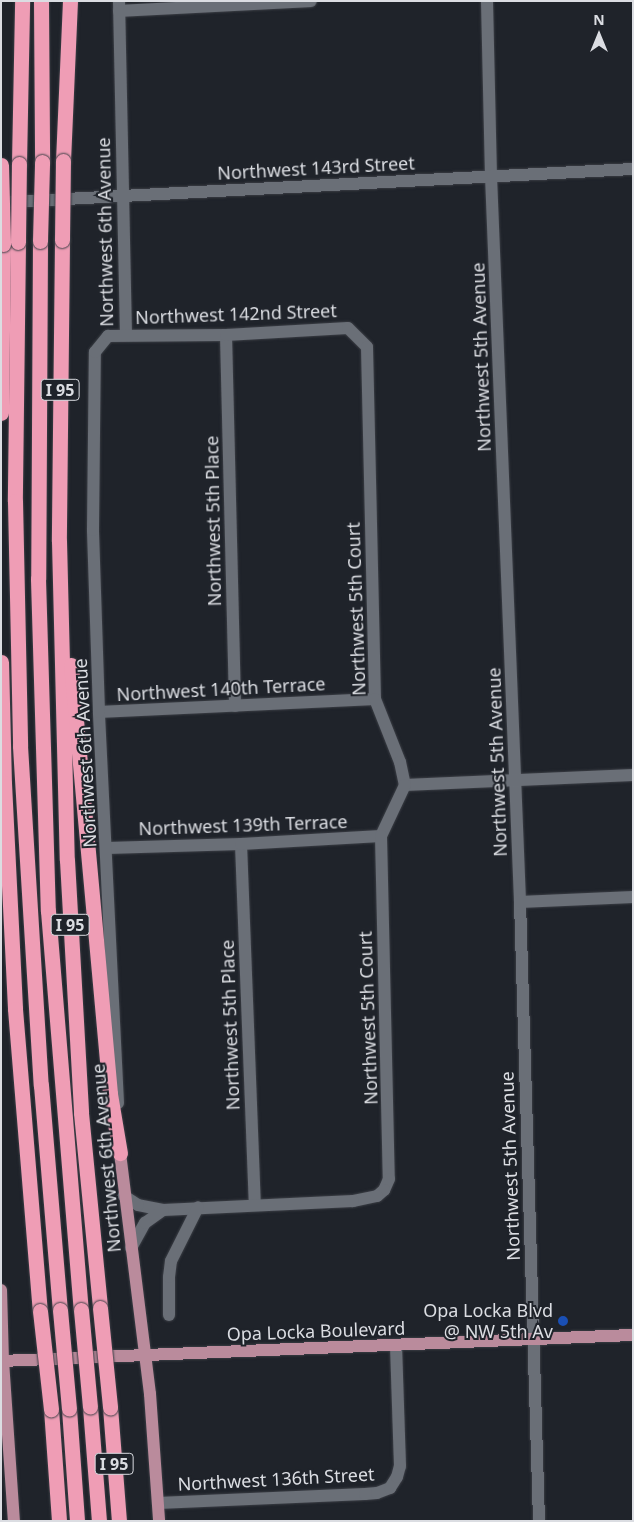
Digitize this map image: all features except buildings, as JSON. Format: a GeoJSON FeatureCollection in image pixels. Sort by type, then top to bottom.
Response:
{"type":"FeatureCollection","features":[{"type":"Feature","properties":{"kind":"highway"},"geometry":{"type":"LineString","coordinates":[[1,413],[10,243],[19,164],[22,1]]}},
{"type":"Feature","properties":{"kind":"highway"},"geometry":{"type":"LineString","coordinates":[[41,1],[42,162],[38,579],[48,911],[99,1521]]}},
{"type":"Feature","properties":{"kind":"highway","name":"I 95"},"geometry":{"type":"LineString","coordinates":[[70,1],[63,161],[59,541],[67,860],[81,1113],[110,1406],[119,1521]]}},
{"type":"Feature","properties":{"kind":"highway"},"geometry":{"type":"LineString","coordinates":[[1,154],[10,243],[20,746],[40,1085],[77,1521]]}},
{"type":"Feature","properties":{"kind":"highway"},"geometry":{"type":"LineString","coordinates":[[59,541],[110,1094],[120,1153]]}},
{"type":"Feature","properties":{"kind":"highway"},"geometry":{"type":"LineString","coordinates":[[1,662],[4,783],[15,1009],[40,1311],[51,1409],[59,1521]]}},
{"type":"Feature","properties":{"kind":"main road","name":"Northwest 6th Avenue"},"geometry":{"type":"LineString","coordinates":[[120,1153],[130,1248],[154,1433],[159,1521]]}},
{"type":"Feature","properties":{"kind":"main road"},"geometry":{"type":"LineString","coordinates":[[1,1290],[6,1475],[14,1521]]}},
{"type":"Feature","properties":{"kind":"main road","name":"Opa Locka Boulevard"},"geometry":{"type":"LineString","coordinates":[[2,1360],[633,1335]]}},
{"type":"Feature","properties":{"kind":"street"},"geometry":{"type":"LineString","coordinates":[[119,6],[311,1]]}},
{"type":"Feature","properties":{"kind":"street","name":"Northwest 5th Avenue"},"geometry":{"type":"LineString","coordinates":[[487,1],[491,176],[520,902],[539,1521]]}},
{"type":"Feature","properties":{"kind":"street","name":"Northwest 6th Avenue"},"geometry":{"type":"LineString","coordinates":[[119,6],[126,334],[108,336],[95,352],[93,530],[99,712],[107,848],[120,1153]]}},
{"type":"Feature","properties":{"kind":"street","name":"Northwest 143rd Street"},"geometry":{"type":"LineString","coordinates":[[1,203],[633,169]]}},
{"type":"Feature","properties":{"kind":"street","name":"Northwest 142nd Street"},"geometry":{"type":"LineString","coordinates":[[126,334],[226,335],[348,328]]}},
{"type":"Feature","properties":{"kind":"street","name":"Northwest 5th Court"},"geometry":{"type":"LineString","coordinates":[[255,1205],[364,1200],[377,1196],[386,1186],[390,1167],[381,836],[405,785],[400,762],[375,698],[367,346],[348,328]]}},
{"type":"Feature","properties":{"kind":"street","name":"Northwest 5th Place"},"geometry":{"type":"LineString","coordinates":[[226,335],[235,706]]}},
{"type":"Feature","properties":{"kind":"street","name":"Northwest 140th Terrace"},"geometry":{"type":"LineString","coordinates":[[99,712],[375,698]]}},
{"type":"Feature","properties":{"kind":"street"},"geometry":{"type":"LineString","coordinates":[[405,785],[633,775]]}},
{"type":"Feature","properties":{"kind":"street","name":"Northwest 139th Terrace"},"geometry":{"type":"LineString","coordinates":[[107,848],[241,844],[381,836]]}},
{"type":"Feature","properties":{"kind":"street","name":"Northwest 5th Place"},"geometry":{"type":"LineString","coordinates":[[241,844],[255,1205]]}},
{"type":"Feature","properties":{"kind":"street"},"geometry":{"type":"LineString","coordinates":[[520,902],[633,896]]}},
{"type":"Feature","properties":{"kind":"street"},"geometry":{"type":"LineString","coordinates":[[124,1196],[138,1205],[163,1210],[255,1205]]}},
{"type":"Feature","properties":{"kind":"street"},"geometry":{"type":"LineString","coordinates":[[169,1315],[168,1277],[171,1261],[198,1207]]}},
{"type":"Feature","properties":{"kind":"street"},"geometry":{"type":"LineString","coordinates":[[130,1248],[145,1223],[163,1210]]}},
{"type":"Feature","properties":{"kind":"street","name":"Northwest 136th Street"},"geometry":{"type":"LineString","coordinates":[[158,1503],[377,1493],[390,1488],[399,1473],[400,1460],[396,1345]]}},
{"type":"Feature","properties":{"kind":"place","name":"Opa Locka Blvd @ NW 5th Av"},"geometry":{"type":"Point","coordinates":[563,1321]}}]}
